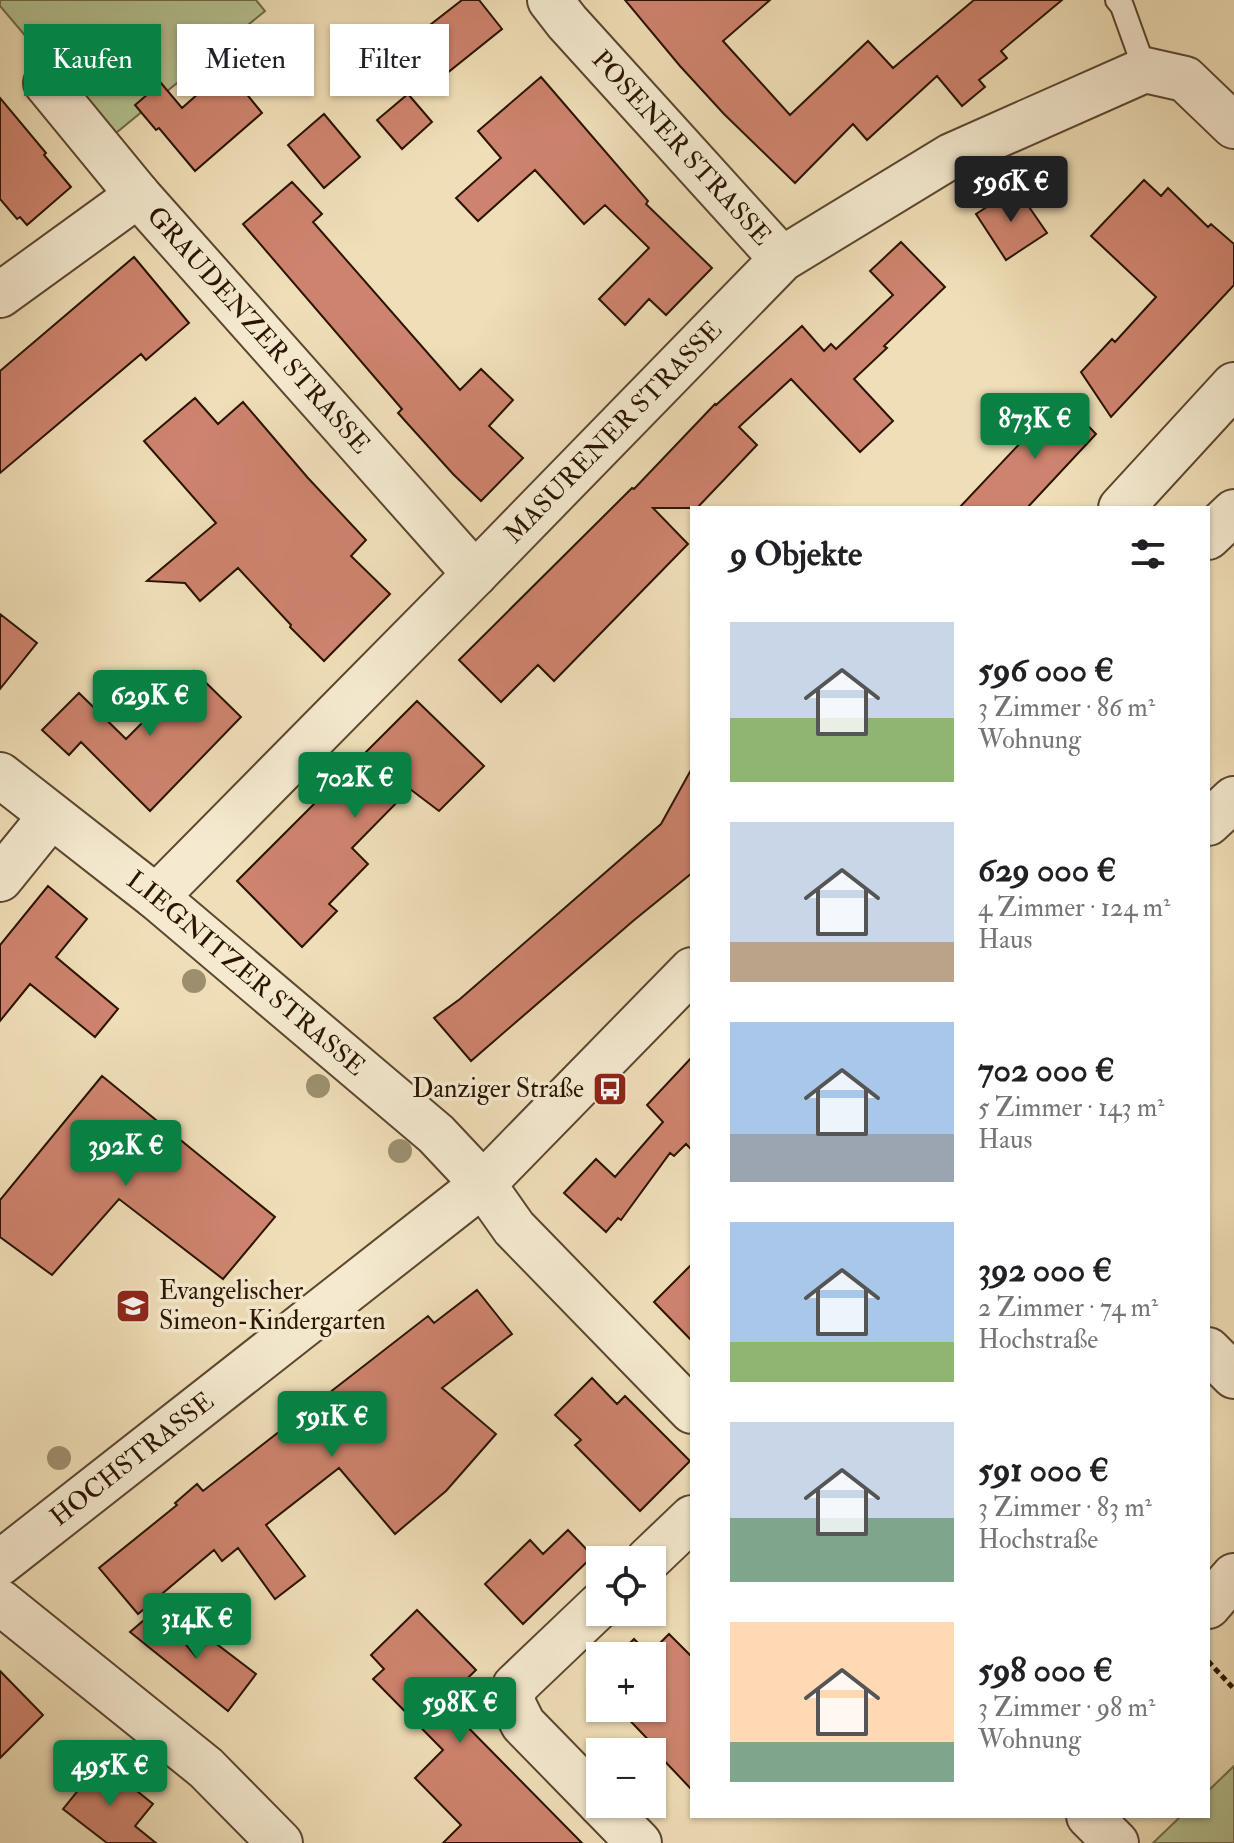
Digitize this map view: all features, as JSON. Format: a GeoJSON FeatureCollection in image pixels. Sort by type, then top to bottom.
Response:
{"type":"FeatureCollection","features":[{"type":"Feature","properties":{"kind":"street","name":"POSENER STRASSE"},"geometry":{"type":"LineString","coordinates":[[550,0],[782,259]]}},
{"type":"Feature","properties":{"kind":"street","name":"MASURENER STRASSE"},"geometry":{"type":"LineString","coordinates":[[156,897],[782,259],[951,156],[1145,70]]}},
{"type":"Feature","properties":{"kind":"street"},"geometry":{"type":"LineString","coordinates":[[1145,70],[1185,79],[1234,126]]}},
{"type":"Feature","properties":{"kind":"street","name":"GRAUDENZER STRASSE"},"geometry":{"type":"LineString","coordinates":[[57,96],[138,195],[475,574]]}},
{"type":"Feature","properties":{"kind":"street"},"geometry":{"type":"LineString","coordinates":[[0,295],[138,195]]}},
{"type":"Feature","properties":{"kind":"street"},"geometry":{"type":"LineString","coordinates":[[1123,506],[1234,385]]}},
{"type":"Feature","properties":{"kind":"street"},"geometry":{"type":"LineString","coordinates":[[1210,535],[1234,512]]}},
{"type":"Feature","properties":{"kind":"street","name":"LIEGNITZER STRASSE"},"geometry":{"type":"LineString","coordinates":[[0,775],[156,897],[436,1134],[483,1184],[514,1228],[690,1409]]}},
{"type":"Feature","properties":{"kind":"street"},"geometry":{"type":"LineString","coordinates":[[1210,820],[1229,787]]}},
{"type":"Feature","properties":{"kind":"street"},"geometry":{"type":"LineString","coordinates":[[0,879],[51,816]]}},
{"type":"Feature","properties":{"kind":"street","name":"HOCHSTRASSE"},"geometry":{"type":"LineString","coordinates":[[0,1563],[483,1184],[690,972]]}},
{"type":"Feature","properties":{"kind":"street"},"geometry":{"type":"LineString","coordinates":[[1210,1352],[1234,1376]]}},
{"type":"Feature","properties":{"kind":"street"},"geometry":{"type":"LineString","coordinates":[[663,1546],[690,1520]]}},
{"type":"Feature","properties":{"kind":"street"},"geometry":{"type":"LineString","coordinates":[[1210,1604],[1234,1576]]}},
{"type":"Feature","properties":{"kind":"street"},"geometry":{"type":"LineString","coordinates":[[0,1602],[206,1768],[280,1843]]}},
{"type":"Feature","properties":{"kind":"street"},"geometry":{"type":"LineString","coordinates":[[586,1618],[515,1686],[512,1702],[523,1724],[586,1789]]}},
{"type":"Feature","properties":{"kind":"street"},"geometry":{"type":"LineString","coordinates":[[614,1818],[639,1843]]}},
{"type":"Feature","properties":{"kind":"street"},"geometry":{"type":"LineString","coordinates":[[1091,1818],[1116,1843]]}},
{"type":"Feature","properties":{"kind":"lane"},"geometry":{"type":"LineString","coordinates":[[1117,0],[1122,6],[1145,70]]}},
{"type":"Feature","properties":{"kind":"path"},"geometry":{"type":"LineString","coordinates":[[1210,1663],[1234,1689]]}},
{"type":"Feature","properties":{"kind":"green space"},"geometry":{"type":"Polygon","coordinates":[[[0,0],[256,0],[265,11],[249,24],[177,24],[177,83],[111,137],[76,96],[161,96],[161,24],[24,24],[24,34],[0,6],[0,0]]]}},
{"type":"Feature","properties":{"kind":"green space"},"geometry":{"type":"Polygon","coordinates":[[[1234,1766],[1234,1843],[1153,1843],[1179,1818],[1210,1818],[1210,1789],[1234,1766]]]}},
{"type":"Feature","properties":{"kind":"building"},"geometry":{"type":"Polygon","coordinates":[[[462,0],[479,0],[502,29],[449,72],[449,24],[431,24],[462,0]]]}},
{"type":"Feature","properties":{"kind":"building"},"geometry":{"type":"Polygon","coordinates":[[[625,0],[770,0],[723,41],[790,115],[868,41],[893,68],[974,0],[1062,0],[1001,51],[1007,58],[979,80],[985,87],[962,106],[937,76],[867,140],[853,124],[795,183],[724,114],[625,0]]]}},
{"type":"Feature","properties":{"kind":"building"},"geometry":{"type":"Polygon","coordinates":[[[541,77],[648,201],[646,204],[712,268],[666,315],[649,299],[625,325],[599,299],[649,248],[605,205],[584,224],[535,170],[478,221],[456,198],[501,158],[478,131],[541,77]]]}},
{"type":"Feature","properties":{"kind":"building"},"geometry":{"type":"Polygon","coordinates":[[[161,83],[182,108],[196,96],[248,96],[262,113],[195,171],[135,105],[146,96],[161,96],[161,83]]]}},
{"type":"Feature","properties":{"kind":"building"},"geometry":{"type":"Polygon","coordinates":[[[406,96],[410,96],[432,122],[402,149],[377,120],[406,96]]]}},
{"type":"Feature","properties":{"kind":"building"},"geometry":{"type":"Polygon","coordinates":[[[0,98],[71,187],[27,225],[20,217],[17,219],[0,199],[0,98]]]}},
{"type":"Feature","properties":{"kind":"building"},"geometry":{"type":"Polygon","coordinates":[[[324,114],[360,157],[324,188],[288,145],[324,114]]]}},
{"type":"Feature","properties":{"kind":"building"},"geometry":{"type":"Polygon","coordinates":[[[1144,180],[1161,196],[1168,188],[1208,227],[1211,224],[1234,244],[1234,285],[1111,417],[1081,372],[1112,339],[1115,342],[1156,297],[1091,236],[1144,180]]]}},
{"type":"Feature","properties":{"kind":"building"},"geometry":{"type":"Polygon","coordinates":[[[292,182],[322,214],[313,222],[460,390],[481,369],[513,400],[489,426],[523,458],[481,501],[398,413],[402,409],[243,224],[292,182]]]}},
{"type":"Feature","properties":{"kind":"building"},"geometry":{"type":"Polygon","coordinates":[[[1016,188],[1047,233],[1006,260],[976,214],[1016,188]]]}},
{"type":"Feature","properties":{"kind":"building"},"geometry":{"type":"Polygon","coordinates":[[[901,242],[945,287],[854,379],[893,421],[860,452],[791,379],[739,427],[757,445],[699,506],[653,508],[688,544],[554,681],[538,665],[501,702],[459,660],[634,489],[715,404],[802,326],[824,351],[831,344],[836,349],[893,295],[870,271],[901,242]]]}},
{"type":"Feature","properties":{"kind":"building"},"geometry":{"type":"Polygon","coordinates":[[[134,257],[189,323],[146,360],[141,354],[0,473],[0,371],[134,257]]]}},
{"type":"Feature","properties":{"kind":"building"},"geometry":{"type":"Polygon","coordinates":[[[1059,396],[1096,434],[1029,506],[961,506],[1040,422],[1037,420],[1059,396]]]}},
{"type":"Feature","properties":{"kind":"building"},"geometry":{"type":"Polygon","coordinates":[[[195,398],[218,424],[243,402],[366,540],[351,556],[390,594],[324,661],[238,568],[200,601],[185,583],[147,581],[216,523],[144,441],[195,398]]]}},
{"type":"Feature","properties":{"kind":"building"},"geometry":{"type":"Polygon","coordinates":[[[0,614],[37,643],[0,689],[0,614]]]}},
{"type":"Feature","properties":{"kind":"building"},"geometry":{"type":"Polygon","coordinates":[[[194,671],[241,717],[150,811],[81,742],[69,755],[42,730],[79,693],[126,739],[194,671]]]}},
{"type":"Feature","properties":{"kind":"building"},"geometry":{"type":"Polygon","coordinates":[[[417,701],[484,766],[439,811],[410,789],[352,848],[368,864],[329,904],[337,911],[302,947],[237,881],[417,701]]]}},
{"type":"Feature","properties":{"kind":"building"},"geometry":{"type":"Polygon","coordinates":[[[690,772],[690,875],[471,1061],[434,1018],[460,999],[661,824],[690,772]]]}},
{"type":"Feature","properties":{"kind":"building"},"geometry":{"type":"Polygon","coordinates":[[[48,886],[87,919],[56,957],[118,1009],[95,1037],[30,984],[0,1021],[0,945],[48,886]]]}},
{"type":"Feature","properties":{"kind":"building"},"geometry":{"type":"Polygon","coordinates":[[[690,1059],[690,1148],[686,1144],[674,1156],[670,1153],[621,1220],[618,1218],[606,1232],[564,1193],[596,1159],[615,1177],[663,1122],[647,1105],[690,1059]]]}},
{"type":"Feature","properties":{"kind":"building"},"geometry":{"type":"Polygon","coordinates":[[[102,1076],[275,1217],[223,1279],[119,1199],[52,1275],[0,1237],[0,1200],[102,1076]]]}},
{"type":"Feature","properties":{"kind":"building"},"geometry":{"type":"Polygon","coordinates":[[[690,1266],[690,1339],[654,1302],[690,1266]]]}},
{"type":"Feature","properties":{"kind":"building"},"geometry":{"type":"Polygon","coordinates":[[[477,1290],[512,1334],[442,1388],[496,1434],[446,1491],[395,1534],[339,1468],[266,1525],[305,1576],[275,1599],[238,1548],[222,1561],[214,1550],[138,1614],[99,1568],[177,1505],[175,1503],[197,1484],[203,1491],[428,1316],[434,1323],[477,1290]]]}},
{"type":"Feature","properties":{"kind":"building"},"geometry":{"type":"Polygon","coordinates":[[[592,1378],[617,1404],[625,1396],[690,1461],[640,1511],[575,1445],[581,1440],[555,1415],[592,1378]]]}},
{"type":"Feature","properties":{"kind":"building"},"geometry":{"type":"Polygon","coordinates":[[[568,1530],[586,1549],[586,1563],[523,1624],[485,1584],[530,1540],[543,1554],[568,1530]]]}},
{"type":"Feature","properties":{"kind":"building"},"geometry":{"type":"Polygon","coordinates":[[[157,1609],[196,1657],[210,1639],[256,1674],[228,1711],[130,1632],[157,1609]]]}},
{"type":"Feature","properties":{"kind":"building"},"geometry":{"type":"Polygon","coordinates":[[[417,1610],[476,1670],[443,1702],[582,1843],[443,1843],[461,1825],[415,1778],[443,1750],[373,1679],[384,1669],[371,1655],[417,1610]]]}},
{"type":"Feature","properties":{"kind":"building"},"geometry":{"type":"Polygon","coordinates":[[[669,1634],[690,1655],[690,1788],[666,1763],[666,1738],[647,1738],[631,1722],[666,1722],[666,1642],[661,1642],[669,1634]]]}},
{"type":"Feature","properties":{"kind":"building"},"geometry":{"type":"Polygon","coordinates":[[[0,1671],[43,1715],[0,1758],[0,1671]]]}},
{"type":"Feature","properties":{"kind":"building"},"geometry":{"type":"Polygon","coordinates":[[[101,1762],[153,1804],[135,1826],[156,1843],[107,1843],[63,1809],[101,1762]]]}},
{"type":"Feature","properties":{"kind":"place","name":"Danziger Straße"},"geometry":{"type":"Point","coordinates":[610,1089]}},
{"type":"Feature","properties":{"kind":"place","name":"Evangelischer Simeon-Kindergarten"},"geometry":{"type":"Point","coordinates":[133,1306]}}]}
